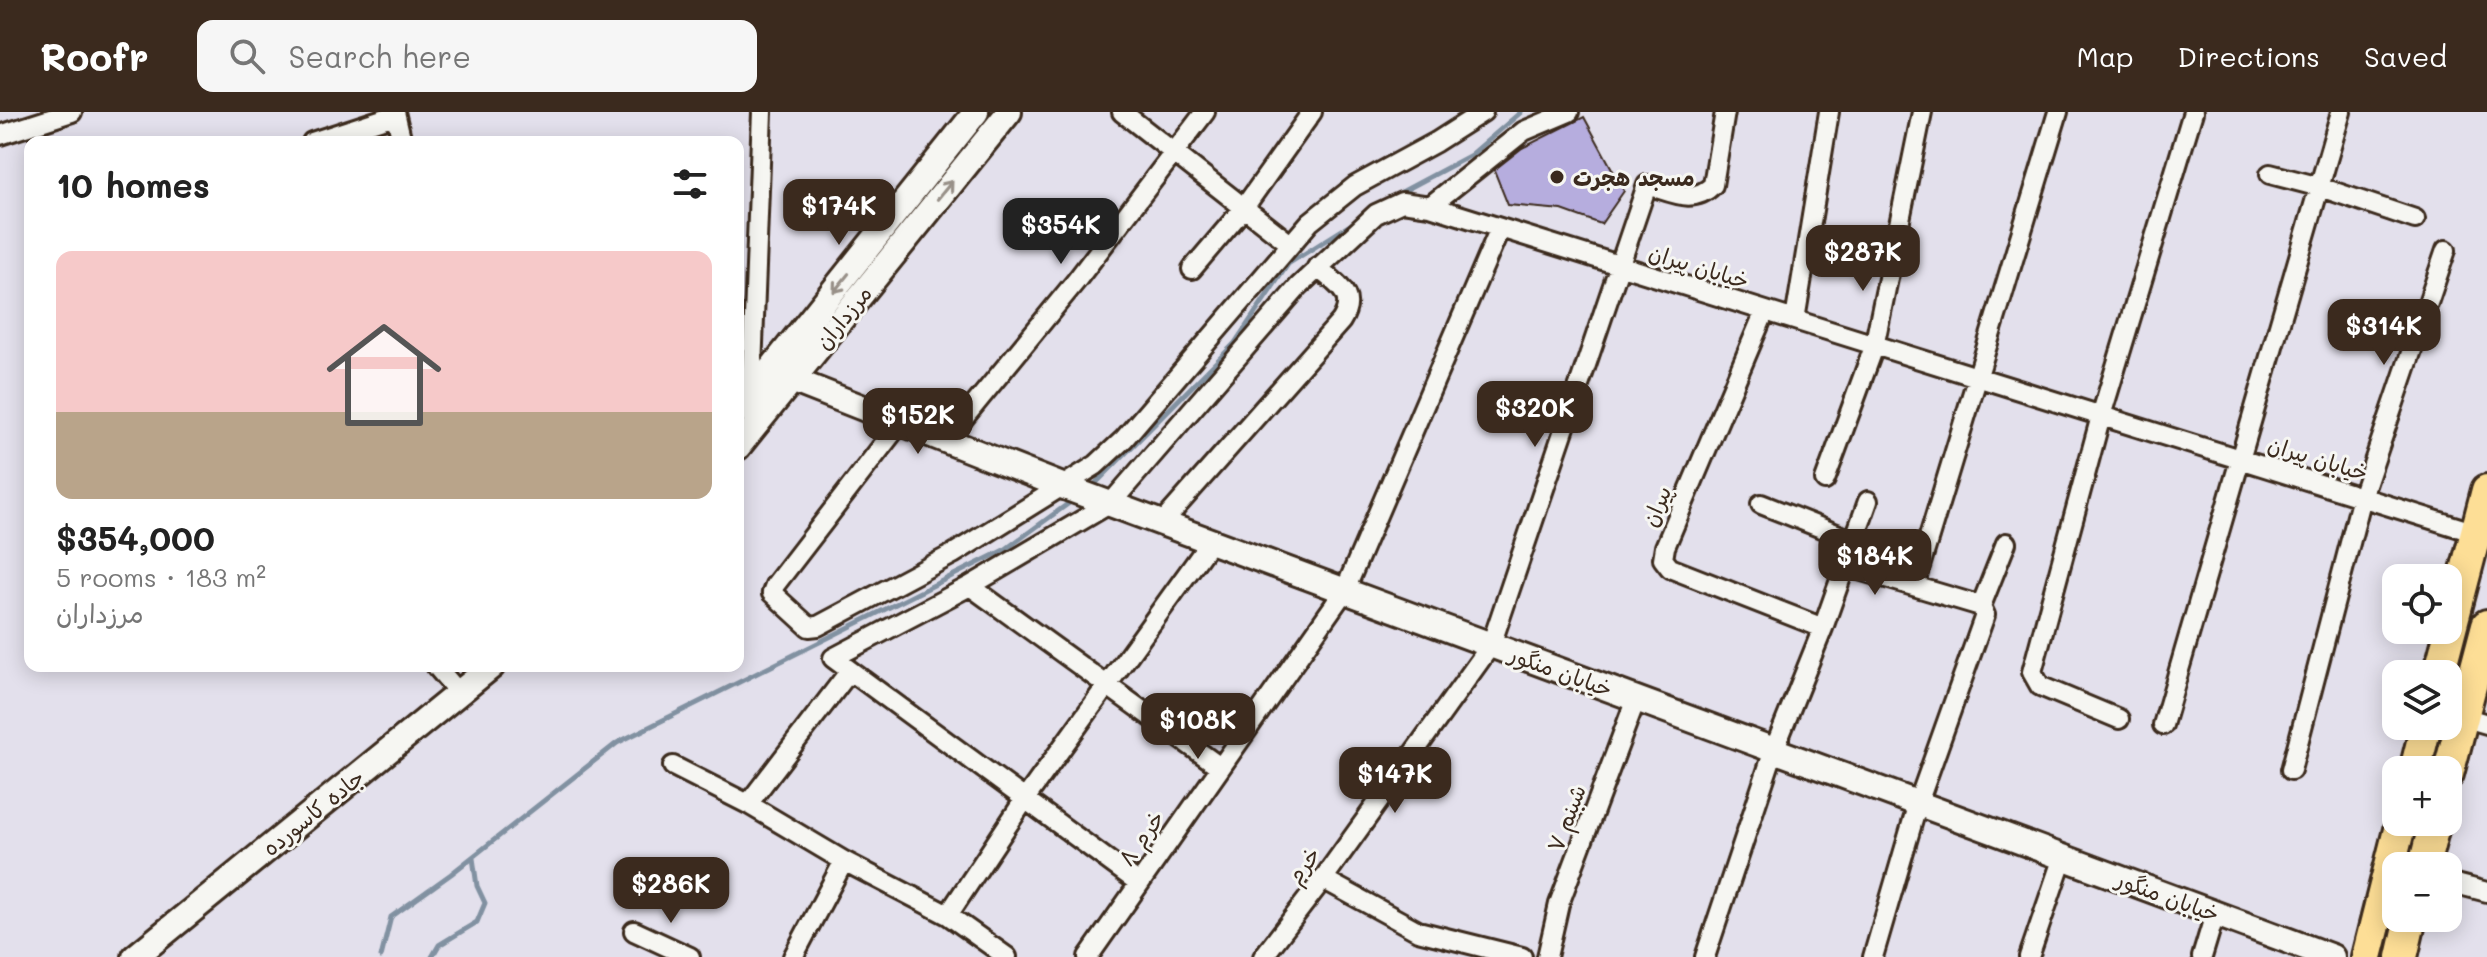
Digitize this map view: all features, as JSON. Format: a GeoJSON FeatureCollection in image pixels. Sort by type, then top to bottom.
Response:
{"type":"FeatureCollection","features":[{"type":"Feature","properties":{"kind":"main road"},"geometry":{"type":"LineString","coordinates":[[2443,660],[2487,490]]}},
{"type":"Feature","properties":{"kind":"main road"},"geometry":{"type":"LineString","coordinates":[[2457,756],[2475,721],[2487,625]]}},
{"type":"Feature","properties":{"kind":"main road"},"geometry":{"type":"LineString","coordinates":[[2367,957],[2397,836]]}},
{"type":"Feature","properties":{"kind":"main road"},"geometry":{"type":"LineString","coordinates":[[2402,957],[2408,932]]}},
{"type":"Feature","properties":{"kind":"street"},"geometry":{"type":"LineString","coordinates":[[0,135],[72,112]]}},
{"type":"Feature","properties":{"kind":"street"},"geometry":{"type":"LineString","coordinates":[[744,403],[747,296],[762,112]]}},
{"type":"Feature","properties":{"kind":"street","name":"مرزداران"},"geometry":{"type":"LineString","coordinates":[[744,403],[976,112]]}},
{"type":"Feature","properties":{"kind":"street","name":"مرزداران"},"geometry":{"type":"LineString","coordinates":[[744,440],[1009,112]]}},
{"type":"Feature","properties":{"kind":"street"},"geometry":{"type":"LineString","coordinates":[[1122,112],[1289,243]]}},
{"type":"Feature","properties":{"kind":"street"},"geometry":{"type":"LineString","coordinates":[[945,441],[1076,281],[1205,112]]}},
{"type":"Feature","properties":{"kind":"street"},"geometry":{"type":"LineString","coordinates":[[1192,269],[1243,209],[1312,112]]}},
{"type":"Feature","properties":{"kind":"street"},"geometry":{"type":"LineString","coordinates":[[900,423],[775,585],[772,593],[809,627],[818,626],[953,554],[1096,465],[1124,439],[1310,222],[1355,186],[1483,112]]}},
{"type":"Feature","properties":{"kind":"street"},"geometry":{"type":"LineString","coordinates":[[1430,206],[1524,131],[1569,112]]}},
{"type":"Feature","properties":{"kind":"street","name":"خرم"},"geometry":{"type":"LineString","coordinates":[[1263,957],[1323,879],[1491,645],[1647,185],[1694,197],[1705,193],[1713,185],[1725,112]]}},
{"type":"Feature","properties":{"kind":"street"},"geometry":{"type":"LineString","coordinates":[[1795,320],[1829,112]]}},
{"type":"Feature","properties":{"kind":"street"},"geometry":{"type":"LineString","coordinates":[[1825,480],[1874,347],[1922,112]]}},
{"type":"Feature","properties":{"kind":"street"},"geometry":{"type":"LineString","coordinates":[[1917,587],[1915,583],[1976,377],[2058,112]]}},
{"type":"Feature","properties":{"kind":"street"},"geometry":{"type":"LineString","coordinates":[[2119,719],[2040,686],[2032,672],[2101,416],[2193,112]]}},
{"type":"Feature","properties":{"kind":"street"},"geometry":{"type":"LineString","coordinates":[[2163,725],[2341,112]]}},
{"type":"Feature","properties":{"kind":"street"},"geometry":{"type":"LineString","coordinates":[[330,136],[395,114],[400,136]]}},
{"type":"Feature","properties":{"kind":"street"},"geometry":{"type":"LineString","coordinates":[[744,171],[758,172]]}},
{"type":"Feature","properties":{"kind":"street"},"geometry":{"type":"LineString","coordinates":[[2270,174],[2320,187],[2415,219]]}},
{"type":"Feature","properties":{"kind":"street","name":"خیابان پیران"},"geometry":{"type":"LineString","coordinates":[[849,672],[833,658],[970,586],[1111,503],[1317,267],[1376,214],[1402,202],[1430,206],[2476,533]]}},
{"type":"Feature","properties":{"kind":"street","name":"خرم ۸"},"geometry":{"type":"LineString","coordinates":[[1088,957],[1345,590],[1500,228]]}},
{"type":"Feature","properties":{"kind":"street"},"geometry":{"type":"LineString","coordinates":[[2291,770],[2362,497],[2446,250]]}},
{"type":"Feature","properties":{"kind":"street"},"geometry":{"type":"LineString","coordinates":[[1162,523],[1348,310],[1348,299],[1342,289],[1317,267]]}},
{"type":"Feature","properties":{"kind":"street","name":"پیران"},"geometry":{"type":"LineString","coordinates":[[1765,311],[1665,547],[1663,559],[1670,568],[1823,628]]}},
{"type":"Feature","properties":{"kind":"street","name":"خیابان منگور"},"geometry":{"type":"LineString","coordinates":[[792,380],[1062,486],[2332,957]]}},
{"type":"Feature","properties":{"kind":"street"},"geometry":{"type":"LineString","coordinates":[[1705,957],[1774,750],[1823,628],[1868,501]]}},
{"type":"Feature","properties":{"kind":"street"},"geometry":{"type":"LineString","coordinates":[[1761,504],[1854,541]]}},
{"type":"Feature","properties":{"kind":"street"},"geometry":{"type":"LineString","coordinates":[[948,915],[1025,799],[1211,541]]}},
{"type":"Feature","properties":{"kind":"street"},"geometry":{"type":"LineString","coordinates":[[1873,957],[1918,803],[1985,615],[1981,606],[2006,543]]}},
{"type":"Feature","properties":{"kind":"street"},"geometry":{"type":"LineString","coordinates":[[1845,566],[1981,606]]}},
{"type":"Feature","properties":{"kind":"street"},"geometry":{"type":"LineString","coordinates":[[970,586],[1220,767]]}},
{"type":"Feature","properties":{"kind":"street"},"geometry":{"type":"LineString","coordinates":[[441,672],[459,693]]}},
{"type":"Feature","properties":{"kind":"street","name":"جاده کاسورده"},"geometry":{"type":"LineString","coordinates":[[135,957],[485,672]]}},
{"type":"Feature","properties":{"kind":"street"},"geometry":{"type":"LineString","coordinates":[[748,804],[849,672],[1139,883]]}},
{"type":"Feature","properties":{"kind":"street","name":"شبنم ۷"},"geometry":{"type":"LineString","coordinates":[[1547,957],[1559,904],[1636,699]]}},
{"type":"Feature","properties":{"kind":"street"},"geometry":{"type":"LineString","coordinates":[[673,766],[948,915],[1007,957]]}},
{"type":"Feature","properties":{"kind":"street"},"geometry":{"type":"LineString","coordinates":[[2029,957],[2063,857]]}},
{"type":"Feature","properties":{"kind":"street"},"geometry":{"type":"LineString","coordinates":[[793,957],[844,861]]}},
{"type":"Feature","properties":{"kind":"street"},"geometry":{"type":"LineString","coordinates":[[1323,879],[1418,931],[1522,957]]}},
{"type":"Feature","properties":{"kind":"street"},"geometry":{"type":"LineString","coordinates":[[2462,886],[2487,892]]}},
{"type":"Feature","properties":{"kind":"street"},"geometry":{"type":"LineString","coordinates":[[2202,957],[2215,914]]}},
{"type":"Feature","properties":{"kind":"street"},"geometry":{"type":"LineString","coordinates":[[634,931],[690,957]]}},
{"type":"Feature","properties":{"kind":"building","name":"مسجد هجرت"},"geometry":{"type":"Polygon","coordinates":[[[1584,117],[1624,191],[1601,224],[1562,210],[1508,205],[1494,170],[1522,148],[1584,117]]]}},
{"type":"Feature","properties":{"kind":"waterway"},"geometry":{"type":"LineString","coordinates":[[1396,195],[1471,155],[1521,112]]}},
{"type":"Feature","properties":{"kind":"waterway"},"geometry":{"type":"LineString","coordinates":[[1091,488],[1235,343],[1288,264],[1361,218]]}},
{"type":"Feature","properties":{"kind":"waterway"},"geometry":{"type":"LineString","coordinates":[[381,957],[391,917],[451,874],[617,743],[1006,549],[1076,498]]}},
{"type":"Feature","properties":{"kind":"waterway"},"geometry":{"type":"LineString","coordinates":[[432,957],[439,945],[477,922],[485,903],[477,886],[473,858]]}},
{"type":"Feature","properties":{"kind":"place","name":"مسجد هجرت"},"geometry":{"type":"Point","coordinates":[1557,177]}}]}
